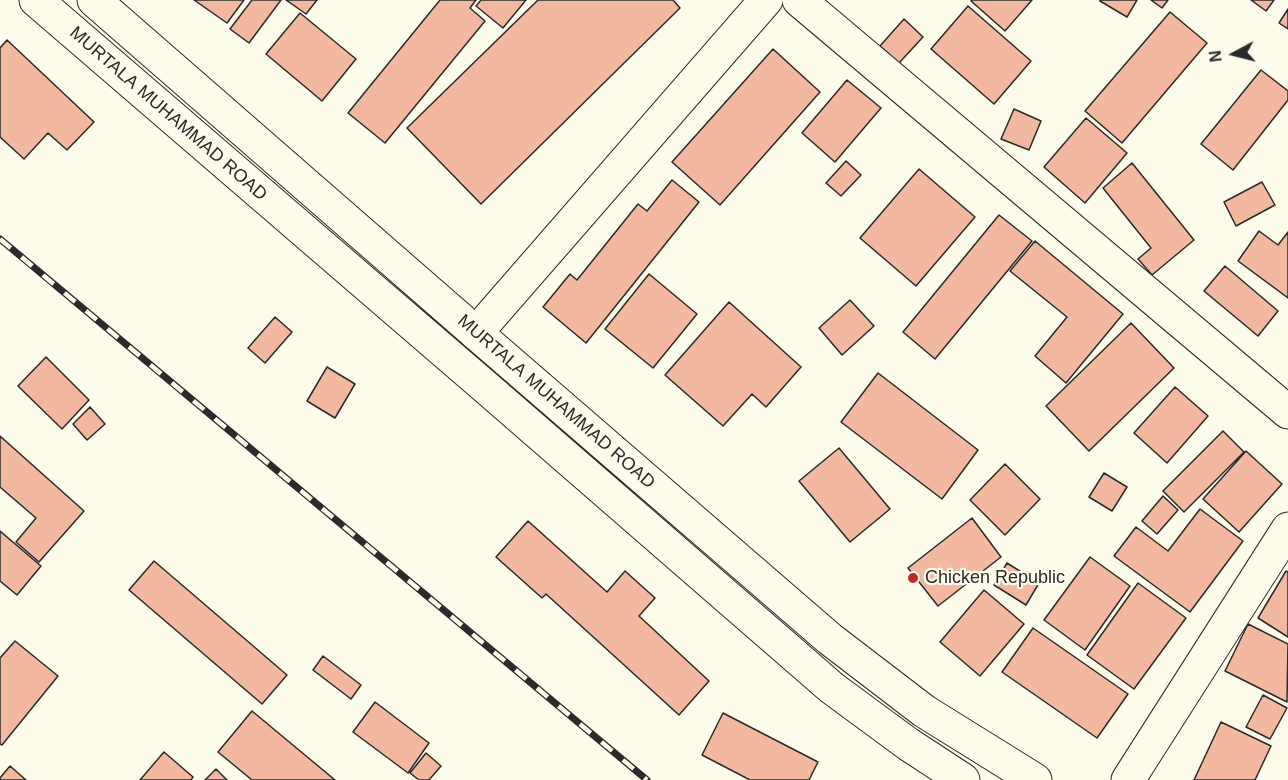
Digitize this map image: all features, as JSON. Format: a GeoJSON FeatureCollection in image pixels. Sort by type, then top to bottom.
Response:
{"type":"FeatureCollection","features":[{"type":"Feature","properties":{"kind":"main road","name":"MURTALA MUHAMMAD ROAD"},"geometry":{"type":"LineString","coordinates":[[36,0],[832,688],[908,744],[963,780]]}},
{"type":"Feature","properties":{"kind":"main road","name":"MURTALA MUHAMMAD ROAD"},"geometry":{"type":"LineString","coordinates":[[94,0],[830,639],[924,711],[1035,780]]}},
{"type":"Feature","properties":{"kind":"main road"},"geometry":{"type":"LineString","coordinates":[[476,333],[766,0]]}},
{"type":"Feature","properties":{"kind":"main road"},"geometry":{"type":"LineString","coordinates":[[799,0],[1288,412]]}},
{"type":"Feature","properties":{"kind":"main road"},"geometry":{"type":"LineString","coordinates":[[1128,780],[1288,529]]}},
{"type":"Feature","properties":{"kind":"building"},"geometry":{"type":"Polygon","coordinates":[[[194,0],[244,0],[227,23],[194,0]]]}},
{"type":"Feature","properties":{"kind":"building"},"geometry":{"type":"Polygon","coordinates":[[[252,0],[281,0],[249,43],[230,29],[252,0]]]}},
{"type":"Feature","properties":{"kind":"building"},"geometry":{"type":"Polygon","coordinates":[[[286,0],[317,0],[306,14],[286,0]]]}},
{"type":"Feature","properties":{"kind":"building"},"geometry":{"type":"Polygon","coordinates":[[[440,0],[476,0],[470,8],[485,21],[385,143],[348,113],[440,0]]]}},
{"type":"Feature","properties":{"kind":"building"},"geometry":{"type":"Polygon","coordinates":[[[481,0],[526,0],[503,28],[476,6],[481,0]]]}},
{"type":"Feature","properties":{"kind":"building"},"geometry":{"type":"Polygon","coordinates":[[[538,0],[673,0],[680,8],[481,204],[407,128],[538,0]]]}},
{"type":"Feature","properties":{"kind":"building"},"geometry":{"type":"Polygon","coordinates":[[[972,0],[1032,0],[1005,31],[972,0]]]}},
{"type":"Feature","properties":{"kind":"building"},"geometry":{"type":"Polygon","coordinates":[[[1100,0],[1137,0],[1127,17],[1100,0]]]}},
{"type":"Feature","properties":{"kind":"building"},"geometry":{"type":"Polygon","coordinates":[[[1151,0],[1168,0],[1162,8],[1151,0]]]}},
{"type":"Feature","properties":{"kind":"building"},"geometry":{"type":"Polygon","coordinates":[[[1251,0],[1274,0],[1266,11],[1251,0]]]}},
{"type":"Feature","properties":{"kind":"building"},"geometry":{"type":"Polygon","coordinates":[[[968,6],[1031,61],[994,104],[931,49],[968,6]]]}},
{"type":"Feature","properties":{"kind":"building"},"geometry":{"type":"Polygon","coordinates":[[[1288,9],[1288,29],[1279,23],[1288,9]]]}},
{"type":"Feature","properties":{"kind":"building"},"geometry":{"type":"Polygon","coordinates":[[[1170,12],[1207,43],[1122,143],[1085,111],[1170,12]]]}},
{"type":"Feature","properties":{"kind":"building"},"geometry":{"type":"Polygon","coordinates":[[[300,13],[356,59],[322,101],[266,54],[300,13]]]}},
{"type":"Feature","properties":{"kind":"building"},"geometry":{"type":"Polygon","coordinates":[[[904,19],[923,37],[899,63],[880,46],[904,19]]]}},
{"type":"Feature","properties":{"kind":"building"},"geometry":{"type":"Polygon","coordinates":[[[7,40],[94,122],[67,150],[48,133],[24,159],[0,137],[0,48],[7,40]]]}},
{"type":"Feature","properties":{"kind":"building"},"geometry":{"type":"Polygon","coordinates":[[[773,49],[820,92],[720,205],[672,162],[773,49]]]}},
{"type":"Feature","properties":{"kind":"building"},"geometry":{"type":"Polygon","coordinates":[[[1261,70],[1288,91],[1288,100],[1233,170],[1201,144],[1261,70]]]}},
{"type":"Feature","properties":{"kind":"building"},"geometry":{"type":"Polygon","coordinates":[[[847,80],[881,108],[835,162],[802,133],[847,80]]]}},
{"type":"Feature","properties":{"kind":"building"},"geometry":{"type":"Polygon","coordinates":[[[1014,109],[1041,121],[1029,150],[1001,139],[1014,109]]]}},
{"type":"Feature","properties":{"kind":"building"},"geometry":{"type":"Polygon","coordinates":[[[1086,118],[1127,153],[1085,203],[1044,167],[1086,118]]]}},
{"type":"Feature","properties":{"kind":"building"},"geometry":{"type":"Polygon","coordinates":[[[846,161],[861,175],[841,196],[826,183],[846,161]]]}},
{"type":"Feature","properties":{"kind":"building"},"geometry":{"type":"Polygon","coordinates":[[[1132,163],[1194,240],[1152,275],[1138,259],[1151,248],[1103,188],[1132,163]]]}},
{"type":"Feature","properties":{"kind":"building"},"geometry":{"type":"Polygon","coordinates":[[[919,169],[975,217],[916,286],[860,238],[919,169]]]}},
{"type":"Feature","properties":{"kind":"building"},"geometry":{"type":"Polygon","coordinates":[[[672,180],[699,202],[586,343],[543,307],[570,274],[577,280],[638,204],[647,211],[672,180]]]}},
{"type":"Feature","properties":{"kind":"building"},"geometry":{"type":"Polygon","coordinates":[[[1262,182],[1275,205],[1236,226],[1224,202],[1262,182]]]}},
{"type":"Feature","properties":{"kind":"building"},"geometry":{"type":"Polygon","coordinates":[[[999,215],[1032,241],[935,359],[903,332],[999,215]]]}},
{"type":"Feature","properties":{"kind":"building"},"geometry":{"type":"Polygon","coordinates":[[[1259,231],[1278,245],[1288,232],[1288,298],[1238,261],[1259,231]]]}},
{"type":"Feature","properties":{"kind":"building"},"geometry":{"type":"Polygon","coordinates":[[[1035,241],[1123,314],[1066,383],[1035,356],[1067,317],[1010,271],[1035,241]]]}},
{"type":"Feature","properties":{"kind":"building"},"geometry":{"type":"Polygon","coordinates":[[[1225,266],[1278,311],[1258,336],[1204,291],[1225,266]]]}},
{"type":"Feature","properties":{"kind":"building"},"geometry":{"type":"Polygon","coordinates":[[[649,274],[697,314],[653,368],[605,329],[649,274]]]}},
{"type":"Feature","properties":{"kind":"building"},"geometry":{"type":"Polygon","coordinates":[[[850,300],[874,326],[842,355],[819,328],[850,300]]]}},
{"type":"Feature","properties":{"kind":"building"},"geometry":{"type":"Polygon","coordinates":[[[729,302],[801,367],[766,407],[752,394],[723,426],[665,375],[729,302]]]}},
{"type":"Feature","properties":{"kind":"building"},"geometry":{"type":"Polygon","coordinates":[[[275,317],[292,332],[265,363],[248,348],[275,317]]]}},
{"type":"Feature","properties":{"kind":"building"},"geometry":{"type":"Polygon","coordinates":[[[1131,323],[1174,368],[1089,451],[1046,406],[1131,323]]]}},
{"type":"Feature","properties":{"kind":"building"},"geometry":{"type":"Polygon","coordinates":[[[46,357],[89,400],[62,429],[18,386],[46,357]]]}},
{"type":"Feature","properties":{"kind":"building"},"geometry":{"type":"Polygon","coordinates":[[[327,367],[355,384],[335,418],[307,401],[327,367]]]}},
{"type":"Feature","properties":{"kind":"building"},"geometry":{"type":"Polygon","coordinates":[[[878,373],[978,450],[942,499],[841,422],[878,373]]]}},
{"type":"Feature","properties":{"kind":"building"},"geometry":{"type":"Polygon","coordinates":[[[1175,387],[1208,416],[1167,463],[1134,433],[1175,387]]]}},
{"type":"Feature","properties":{"kind":"building"},"geometry":{"type":"Polygon","coordinates":[[[90,407],[105,424],[87,440],[73,424],[90,407]]]}},
{"type":"Feature","properties":{"kind":"building"},"geometry":{"type":"Polygon","coordinates":[[[1223,431],[1244,452],[1184,512],[1163,491],[1223,431]]]}},
{"type":"Feature","properties":{"kind":"building"},"geometry":{"type":"Polygon","coordinates":[[[0,436],[84,511],[39,562],[16,542],[36,518],[0,487],[0,436]]]}},
{"type":"Feature","properties":{"kind":"building"},"geometry":{"type":"Polygon","coordinates":[[[839,448],[890,509],[850,542],[799,481],[839,448]]]}},
{"type":"Feature","properties":{"kind":"building"},"geometry":{"type":"Polygon","coordinates":[[[1246,451],[1282,484],[1239,532],[1203,499],[1246,451]]]}},
{"type":"Feature","properties":{"kind":"building"},"geometry":{"type":"Polygon","coordinates":[[[1005,464],[1040,499],[1005,535],[970,500],[1005,464]]]}},
{"type":"Feature","properties":{"kind":"building"},"geometry":{"type":"Polygon","coordinates":[[[1104,473],[1127,487],[1112,511],[1089,497],[1104,473]]]}},
{"type":"Feature","properties":{"kind":"building"},"geometry":{"type":"Polygon","coordinates":[[[1163,496],[1178,510],[1157,534],[1142,521],[1163,496]]]}},
{"type":"Feature","properties":{"kind":"building"},"geometry":{"type":"Polygon","coordinates":[[[1200,509],[1243,541],[1190,612],[1114,556],[1136,527],[1168,551],[1200,509]]]}},
{"type":"Feature","properties":{"kind":"building"},"geometry":{"type":"Polygon","coordinates":[[[972,518],[1001,557],[938,606],[908,568],[972,518]]]}},
{"type":"Feature","properties":{"kind":"building"},"geometry":{"type":"Polygon","coordinates":[[[528,521],[607,592],[625,571],[655,598],[639,616],[709,681],[679,715],[546,594],[542,598],[496,557],[528,521]]]}},
{"type":"Feature","properties":{"kind":"building"},"geometry":{"type":"Polygon","coordinates":[[[0,531],[41,566],[17,595],[0,581],[0,531]]]}},
{"type":"Feature","properties":{"kind":"building"},"geometry":{"type":"Polygon","coordinates":[[[1090,557],[1130,586],[1085,650],[1044,620],[1090,557]]]}},
{"type":"Feature","properties":{"kind":"building"},"geometry":{"type":"Polygon","coordinates":[[[154,561],[287,675],[262,704],[129,590],[154,561]]]}},
{"type":"Feature","properties":{"kind":"building"},"geometry":{"type":"Polygon","coordinates":[[[1007,563],[1039,583],[1026,605],[994,585],[1007,563]]]}},
{"type":"Feature","properties":{"kind":"building"},"geometry":{"type":"Polygon","coordinates":[[[1286,571],[1288,572],[1288,637],[1258,618],[1286,571]]]}},
{"type":"Feature","properties":{"kind":"building"},"geometry":{"type":"Polygon","coordinates":[[[1138,583],[1186,618],[1134,689],[1087,655],[1138,583]]]}},
{"type":"Feature","properties":{"kind":"building"},"geometry":{"type":"Polygon","coordinates":[[[984,590],[1024,624],[980,676],[940,642],[984,590]]]}},
{"type":"Feature","properties":{"kind":"building"},"geometry":{"type":"Polygon","coordinates":[[[1248,624],[1288,644],[1287,702],[1225,671],[1248,624]]]}},
{"type":"Feature","properties":{"kind":"building"},"geometry":{"type":"Polygon","coordinates":[[[1033,628],[1128,694],[1097,738],[1002,672],[1033,628]]]}},
{"type":"Feature","properties":{"kind":"building"},"geometry":{"type":"Polygon","coordinates":[[[15,641],[58,676],[2,745],[0,744],[0,658],[15,641]]]}},
{"type":"Feature","properties":{"kind":"building"},"geometry":{"type":"Polygon","coordinates":[[[323,656],[361,685],[351,699],[313,670],[323,656]]]}},
{"type":"Feature","properties":{"kind":"building"},"geometry":{"type":"Polygon","coordinates":[[[1263,695],[1287,708],[1270,739],[1246,727],[1263,695]]]}},
{"type":"Feature","properties":{"kind":"building"},"geometry":{"type":"Polygon","coordinates":[[[375,702],[429,743],[408,773],[353,732],[375,702]]]}},
{"type":"Feature","properties":{"kind":"building"},"geometry":{"type":"Polygon","coordinates":[[[252,711],[335,780],[252,780],[218,752],[252,711]]]}},
{"type":"Feature","properties":{"kind":"building"},"geometry":{"type":"Polygon","coordinates":[[[723,713],[818,762],[809,780],[750,780],[702,755],[723,713]]]}},
{"type":"Feature","properties":{"kind":"building"},"geometry":{"type":"Polygon","coordinates":[[[1221,722],[1271,746],[1255,780],[1194,780],[1221,722]]]}},
{"type":"Feature","properties":{"kind":"building"},"geometry":{"type":"Polygon","coordinates":[[[164,752],[193,777],[191,780],[140,780],[164,752]]]}},
{"type":"Feature","properties":{"kind":"building"},"geometry":{"type":"Polygon","coordinates":[[[426,753],[441,766],[429,780],[419,780],[410,773],[426,753]]]}},
{"type":"Feature","properties":{"kind":"building"},"geometry":{"type":"Polygon","coordinates":[[[10,766],[26,780],[0,780],[10,766]]]}},
{"type":"Feature","properties":{"kind":"building"},"geometry":{"type":"Polygon","coordinates":[[[216,769],[227,780],[205,780],[216,769]]]}},
{"type":"Feature","properties":{"kind":"railway"},"geometry":{"type":"LineString","coordinates":[[0,239],[647,780]]}},
{"type":"Feature","properties":{"kind":"place","name":"Chicken Republic"},"geometry":{"type":"Point","coordinates":[913,578]}}]}
